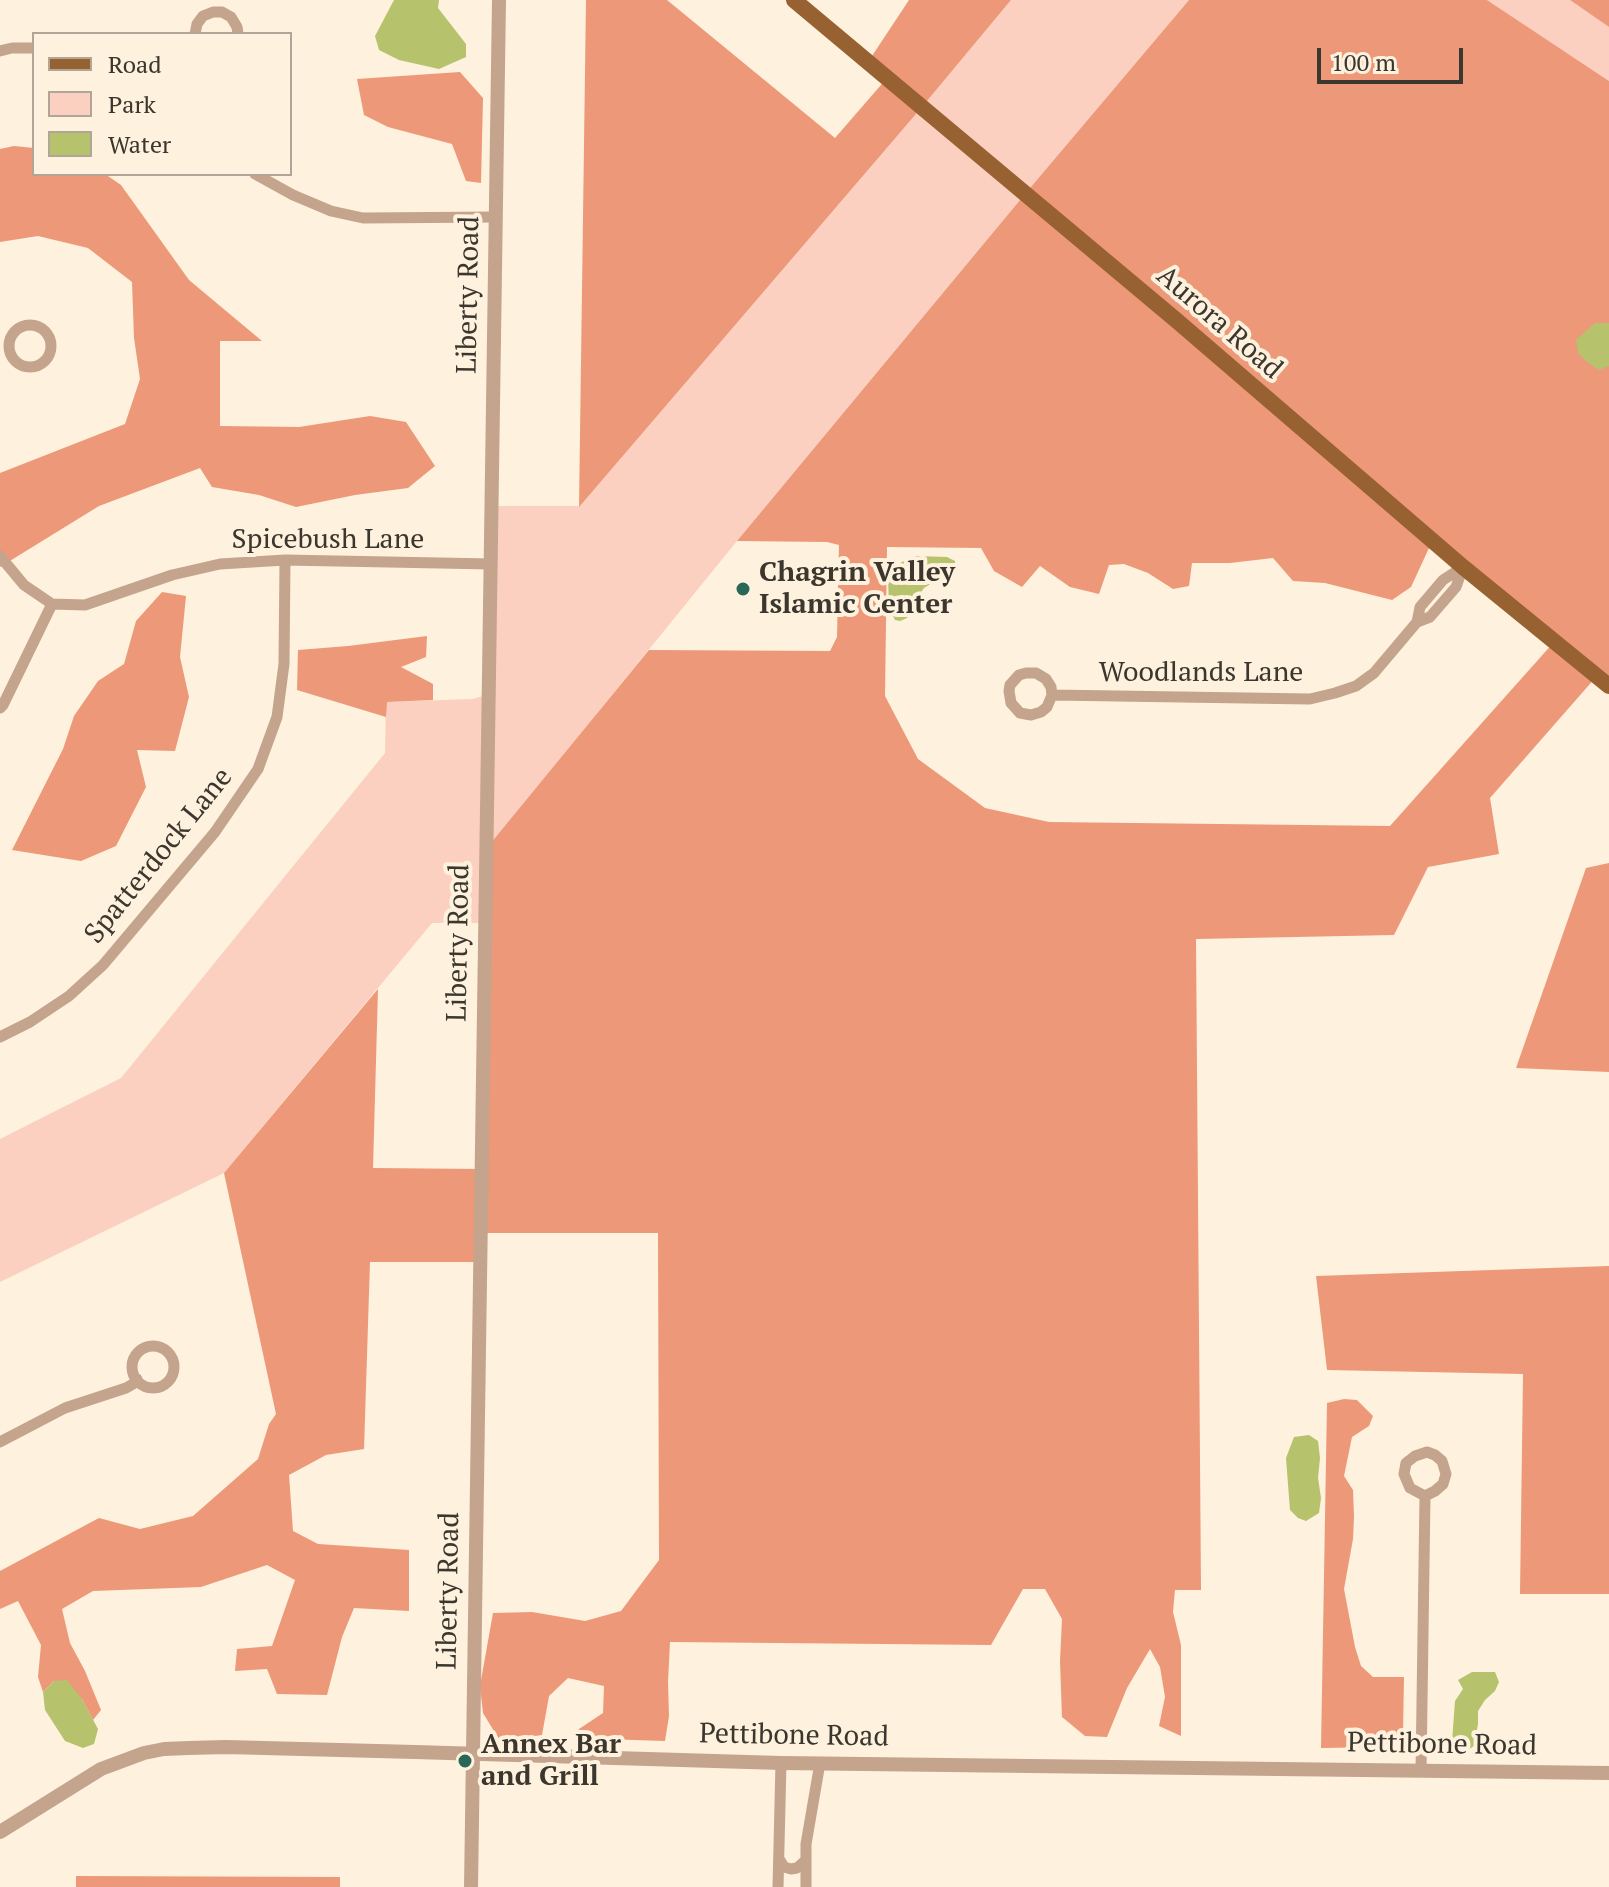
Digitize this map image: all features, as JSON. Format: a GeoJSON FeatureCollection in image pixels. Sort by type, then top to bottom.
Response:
{"type":"FeatureCollection","features":[{"type":"Feature","properties":{"kind":"main road","name":"Aurora Road"},"geometry":{"type":"LineString","coordinates":[[797,1],[1463,567],[1609,686]]}},
{"type":"Feature","properties":{"kind":"street","name":"Liberty Road"},"geometry":{"type":"LineString","coordinates":[[471,1887],[499,0]]}},
{"type":"Feature","properties":{"kind":"street"},"geometry":{"type":"LineString","coordinates":[[195,32],[203,16],[213,12],[222,12],[232,18],[238,32]]}},
{"type":"Feature","properties":{"kind":"street"},"geometry":{"type":"LineString","coordinates":[[0,51],[32,48]]}},
{"type":"Feature","properties":{"kind":"street"},"geometry":{"type":"LineString","coordinates":[[259,176],[331,211],[363,218],[496,217]]}},
{"type":"Feature","properties":{"kind":"street"},"geometry":{"type":"LineString","coordinates":[[0,556],[24,585],[52,604],[0,708]]}},
{"type":"Feature","properties":{"kind":"street","name":"Spicebush Lane"},"geometry":{"type":"LineString","coordinates":[[52,604],[85,605],[172,575],[220,564],[285,560],[491,564]]}},
{"type":"Feature","properties":{"kind":"street","name":"Spatterdock Lane"},"geometry":{"type":"LineString","coordinates":[[0,1037],[30,1022],[69,996],[103,965],[215,832],[258,769],[277,717],[284,664],[285,560]]}},
{"type":"Feature","properties":{"kind":"street","name":"Woodlands Lane"},"geometry":{"type":"LineString","coordinates":[[1052,695],[1310,699],[1356,686],[1374,673],[1417,622],[1430,617],[1456,587],[1463,567]]}},
{"type":"Feature","properties":{"kind":"street"},"geometry":{"type":"LineString","coordinates":[[0,1442],[65,1408],[126,1388],[137,1379]]}},
{"type":"Feature","properties":{"kind":"street"},"geometry":{"type":"LineString","coordinates":[[1421,1771],[1425,1496]]}},
{"type":"Feature","properties":{"kind":"street","name":"Pettibone Road"},"geometry":{"type":"LineString","coordinates":[[0,1832],[101,1769],[164,1749],[226,1747],[781,1763],[1609,1773]]}},
{"type":"Feature","properties":{"kind":"street"},"geometry":{"type":"LineString","coordinates":[[778,1887],[781,1763]]}},
{"type":"Feature","properties":{"kind":"street"},"geometry":{"type":"LineString","coordinates":[[806,1887],[806,1844],[820,1763]]}},
{"type":"Feature","properties":{"kind":"street"},"geometry":{"type":"LineString","coordinates":[[779,1859],[784,1867],[791,1869],[806,1860]]}},
{"type":"Feature","properties":{"kind":"green space"},"geometry":{"type":"Polygon","coordinates":[[[1011,0],[1189,0],[737,541],[487,849],[485,923],[432,923],[224,1173],[0,1282],[0,1139],[121,1078],[385,753],[386,702],[473,699],[489,694],[492,506],[579,506],[1011,0]]]}},
{"type":"Feature","properties":{"kind":"green space"},"geometry":{"type":"Polygon","coordinates":[[[1487,0],[1570,0],[1609,27],[1609,81],[1487,0]]]}},
{"type":"Feature","properties":{"kind":"shaded area"},"geometry":{"type":"Polygon","coordinates":[[[586,0],[667,0],[835,138],[887,78],[868,62],[909,0],[1011,0],[579,507],[586,0]]]}},
{"type":"Feature","properties":{"kind":"shaded area"},"geometry":{"type":"Polygon","coordinates":[[[1189,0],[1487,0],[1609,81],[1609,686],[1596,677],[1490,798],[1499,854],[1428,867],[1394,935],[1196,939],[1201,1590],[1175,1590],[1173,1612],[1181,1645],[1181,1736],[1159,1726],[1165,1697],[1160,1667],[1150,1649],[1127,1688],[1107,1737],[1085,1736],[1062,1717],[1062,1619],[1045,1589],[1023,1589],[991,1645],[670,1642],[669,1716],[665,1741],[574,1738],[579,1729],[603,1713],[604,1686],[568,1678],[549,1696],[542,1735],[500,1741],[483,1713],[480,1686],[493,1613],[532,1612],[585,1621],[621,1611],[659,1560],[658,1233],[481,1233],[480,1262],[370,1262],[364,1449],[326,1455],[289,1475],[293,1531],[318,1544],[409,1550],[409,1611],[354,1608],[342,1637],[327,1695],[277,1694],[267,1669],[235,1671],[237,1649],[272,1646],[295,1580],[267,1565],[201,1587],[93,1591],[62,1609],[70,1643],[101,1710],[93,1720],[82,1699],[54,1681],[43,1692],[38,1677],[41,1645],[18,1601],[0,1609],[0,1571],[99,1518],[140,1529],[193,1516],[258,1459],[269,1424],[276,1414],[224,1173],[378,989],[373,1168],[481,1169],[486,849],[649,650],[830,651],[837,637],[839,545],[827,542],[737,541],[1189,0]],[[887,547],[885,696],[918,759],[985,808],[1049,822],[1390,826],[1554,642],[1429,548],[1411,587],[1392,600],[1325,583],[1293,581],[1273,558],[1192,563],[1189,586],[1173,589],[1148,573],[1124,564],[1109,565],[1099,594],[1070,587],[1040,566],[1022,587],[994,571],[981,548],[887,547]]]}},
{"type":"Feature","properties":{"kind":"shaded area"},"geometry":{"type":"Polygon","coordinates":[[[1570,0],[1609,0],[1609,27],[1570,0]]]}},
{"type":"Feature","properties":{"kind":"shaded area"},"geometry":{"type":"Polygon","coordinates":[[[460,72],[483,98],[481,183],[466,181],[452,144],[388,127],[364,115],[357,79],[460,72]]]}},
{"type":"Feature","properties":{"kind":"shaded area"},"geometry":{"type":"Polygon","coordinates":[[[14,146],[32,148],[32,176],[108,176],[121,185],[189,280],[262,341],[220,341],[220,426],[299,427],[370,416],[406,422],[435,466],[408,488],[296,507],[259,495],[212,487],[200,468],[99,506],[0,567],[0,473],[125,424],[140,379],[134,338],[132,282],[88,248],[38,236],[0,242],[0,149],[14,146]]]}},
{"type":"Feature","properties":{"kind":"shaded area"},"geometry":{"type":"Polygon","coordinates":[[[162,592],[186,596],[180,657],[189,697],[175,751],[137,750],[146,787],[116,846],[81,861],[12,850],[63,749],[74,716],[98,681],[124,664],[136,621],[162,592]]]}},
{"type":"Feature","properties":{"kind":"shaded area"},"geometry":{"type":"Polygon","coordinates":[[[427,636],[426,657],[401,667],[433,684],[433,700],[387,702],[386,717],[297,690],[298,650],[427,636]]]}},
{"type":"Feature","properties":{"kind":"shaded area"},"geometry":{"type":"Polygon","coordinates":[[[1609,863],[1609,1072],[1516,1068],[1586,868],[1609,863]]]}},
{"type":"Feature","properties":{"kind":"shaded area"},"geometry":{"type":"Polygon","coordinates":[[[1609,1266],[1609,1594],[1520,1594],[1523,1374],[1327,1370],[1316,1276],[1609,1266]]]}},
{"type":"Feature","properties":{"kind":"shaded area"},"geometry":{"type":"Polygon","coordinates":[[[1357,1400],[1373,1416],[1369,1426],[1352,1437],[1344,1476],[1353,1490],[1354,1517],[1344,1589],[1361,1666],[1373,1677],[1404,1677],[1403,1733],[1390,1747],[1321,1748],[1327,1403],[1357,1400]]]}},
{"type":"Feature","properties":{"kind":"shaded area"},"geometry":{"type":"Polygon","coordinates":[[[76,1876],[340,1877],[340,1887],[76,1887],[76,1876]]]}},
{"type":"Feature","properties":{"kind":"water"},"geometry":{"type":"Polygon","coordinates":[[[394,0],[439,0],[438,8],[466,44],[466,57],[439,69],[399,60],[379,50],[375,36],[394,0]]]}},
{"type":"Feature","properties":{"kind":"water"},"geometry":{"type":"Polygon","coordinates":[[[1595,323],[1609,323],[1609,366],[1599,370],[1578,353],[1576,340],[1595,323]]]}},
{"type":"Feature","properties":{"kind":"water"},"geometry":{"type":"Polygon","coordinates":[[[916,556],[947,557],[955,561],[955,566],[924,588],[907,618],[895,620],[889,608],[888,577],[893,567],[916,556]]]}},
{"type":"Feature","properties":{"kind":"water"},"geometry":{"type":"Polygon","coordinates":[[[1309,1435],[1318,1441],[1321,1498],[1319,1513],[1306,1521],[1290,1510],[1286,1458],[1294,1437],[1309,1435]]]}},
{"type":"Feature","properties":{"kind":"water"},"geometry":{"type":"Polygon","coordinates":[[[1472,1672],[1495,1672],[1499,1682],[1478,1711],[1474,1746],[1466,1751],[1452,1742],[1455,1701],[1463,1689],[1458,1680],[1472,1672]]]}},
{"type":"Feature","properties":{"kind":"water"},"geometry":{"type":"Polygon","coordinates":[[[67,1680],[82,1699],[98,1729],[94,1744],[83,1748],[65,1741],[45,1710],[43,1692],[54,1681],[67,1680]]]}},
{"type":"Feature","properties":{"kind":"place","name":"Chagrin Valley Islamic Center"},"geometry":{"type":"Point","coordinates":[743,589]}},
{"type":"Feature","properties":{"kind":"place","name":"Annex Bar and Grill"},"geometry":{"type":"Point","coordinates":[465,1761]}}]}
